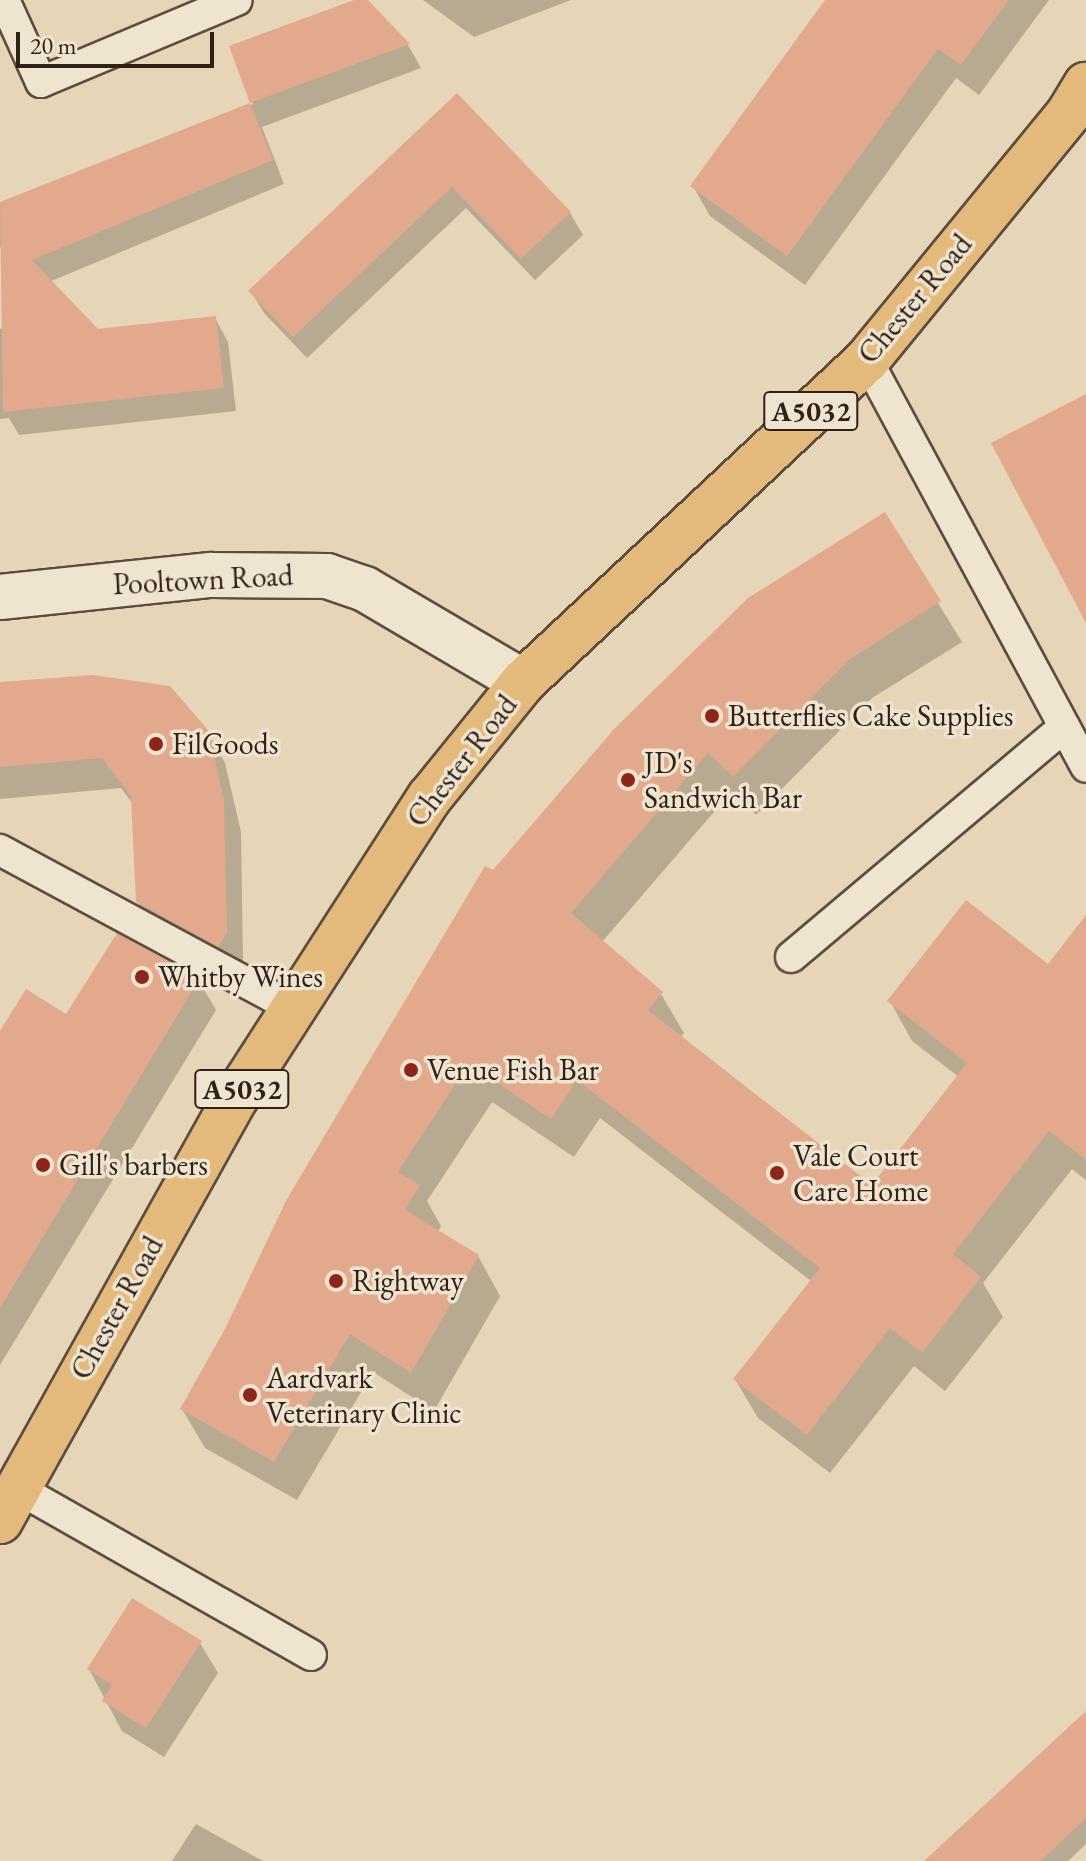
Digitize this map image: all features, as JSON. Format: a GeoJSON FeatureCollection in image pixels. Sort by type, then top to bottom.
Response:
{"type":"FeatureCollection","features":[{"type":"Feature","properties":{"kind":"main road","name":"Chester Road"},"geometry":{"type":"LineString","coordinates":[[9,1504],[217,1129],[292,1007],[430,797],[523,682],[867,360],[1078,99]]}},
{"type":"Feature","properties":{"kind":"street","name":"Pooltown Road"},"geometry":{"type":"LineString","coordinates":[[0,597],[211,575],[327,576],[365,589],[523,682]]}},
{"type":"Feature","properties":{"kind":"lane"},"geometry":{"type":"LineString","coordinates":[[4,0],[41,82],[237,0]]}},
{"type":"Feature","properties":{"kind":"lane"},"geometry":{"type":"LineString","coordinates":[[867,360],[1086,767]]}},
{"type":"Feature","properties":{"kind":"lane"},"geometry":{"type":"LineString","coordinates":[[791,957],[1064,727]]}},
{"type":"Feature","properties":{"kind":"lane"},"geometry":{"type":"LineString","coordinates":[[0,850],[292,1007]]}},
{"type":"Feature","properties":{"kind":"lane"},"geometry":{"type":"LineString","coordinates":[[9,1504],[311,1655]]}},
{"type":"Feature","properties":{"kind":"building"},"geometry":{"type":"Polygon","coordinates":[[[354,0],[368,0],[410,44],[250,103],[229,46],[354,0]]]}},
{"type":"Feature","properties":{"kind":"building"},"geometry":{"type":"Polygon","coordinates":[[[825,0],[1009,0],[961,65],[938,49],[787,256],[690,186],[825,0]]]}},
{"type":"Feature","properties":{"kind":"building"},"geometry":{"type":"Polygon","coordinates":[[[457,93],[571,212],[521,259],[452,187],[293,337],[248,291],[457,93]]]}},
{"type":"Feature","properties":{"kind":"building"},"geometry":{"type":"Polygon","coordinates":[[[250,103],[273,160],[32,260],[98,329],[216,316],[224,388],[3,412],[0,202],[250,103]]]}},
{"type":"Feature","properties":{"kind":"building"},"geometry":{"type":"Polygon","coordinates":[[[1086,394],[1086,623],[991,443],[1086,394]]]}},
{"type":"Feature","properties":{"kind":"building"},"geometry":{"type":"Polygon","coordinates":[[[885,512],[941,601],[850,659],[733,777],[708,753],[571,913],[663,992],[648,1010],[872,1185],[967,1063],[887,1001],[966,900],[1048,964],[1086,915],[1086,1160],[1049,1131],[953,1254],[981,1277],[922,1353],[890,1328],[807,1435],[733,1379],[820,1268],[577,1080],[551,1119],[469,1063],[398,1172],[420,1185],[405,1210],[479,1255],[411,1373],[350,1334],[274,1462],[180,1409],[225,1329],[287,1199],[485,866],[493,870],[615,728],[748,598],[885,512]]]}},
{"type":"Feature","properties":{"kind":"building"},"geometry":{"type":"Polygon","coordinates":[[[93,675],[170,686],[208,730],[224,800],[227,933],[218,947],[136,902],[131,796],[102,758],[0,767],[0,682],[93,675]]]}},
{"type":"Feature","properties":{"kind":"building"},"geometry":{"type":"Polygon","coordinates":[[[117,933],[200,978],[0,1308],[0,1031],[26,989],[66,1014],[117,933]]]}},
{"type":"Feature","properties":{"kind":"building"},"geometry":{"type":"Polygon","coordinates":[[[132,1598],[202,1641],[146,1728],[102,1701],[112,1685],[87,1669],[132,1598]]]}},
{"type":"Feature","properties":{"kind":"building"},"geometry":{"type":"Polygon","coordinates":[[[1086,1711],[1086,1818],[1041,1861],[924,1861],[1086,1711]]]}},
{"type":"Feature","properties":{"kind":"place","name":"Butterflies Cake Supplies"},"geometry":{"type":"Point","coordinates":[712,716]}},
{"type":"Feature","properties":{"kind":"place","name":"FilGoods"},"geometry":{"type":"Point","coordinates":[156,744]}},
{"type":"Feature","properties":{"kind":"place","name":"JD's Sandwich Bar"},"geometry":{"type":"Point","coordinates":[628,780]}},
{"type":"Feature","properties":{"kind":"place","name":"Whitby Wines"},"geometry":{"type":"Point","coordinates":[142,977]}},
{"type":"Feature","properties":{"kind":"place","name":"Venue Fish Bar"},"geometry":{"type":"Point","coordinates":[411,1070]}},
{"type":"Feature","properties":{"kind":"place","name":"Gill's barbers"},"geometry":{"type":"Point","coordinates":[43,1165]}},
{"type":"Feature","properties":{"kind":"place","name":"Vale Court Care Home"},"geometry":{"type":"Point","coordinates":[777,1173]}},
{"type":"Feature","properties":{"kind":"place","name":"Rightway"},"geometry":{"type":"Point","coordinates":[336,1281]}},
{"type":"Feature","properties":{"kind":"place","name":"Aardvark Veterinary Clinic"},"geometry":{"type":"Point","coordinates":[250,1395]}}]}
